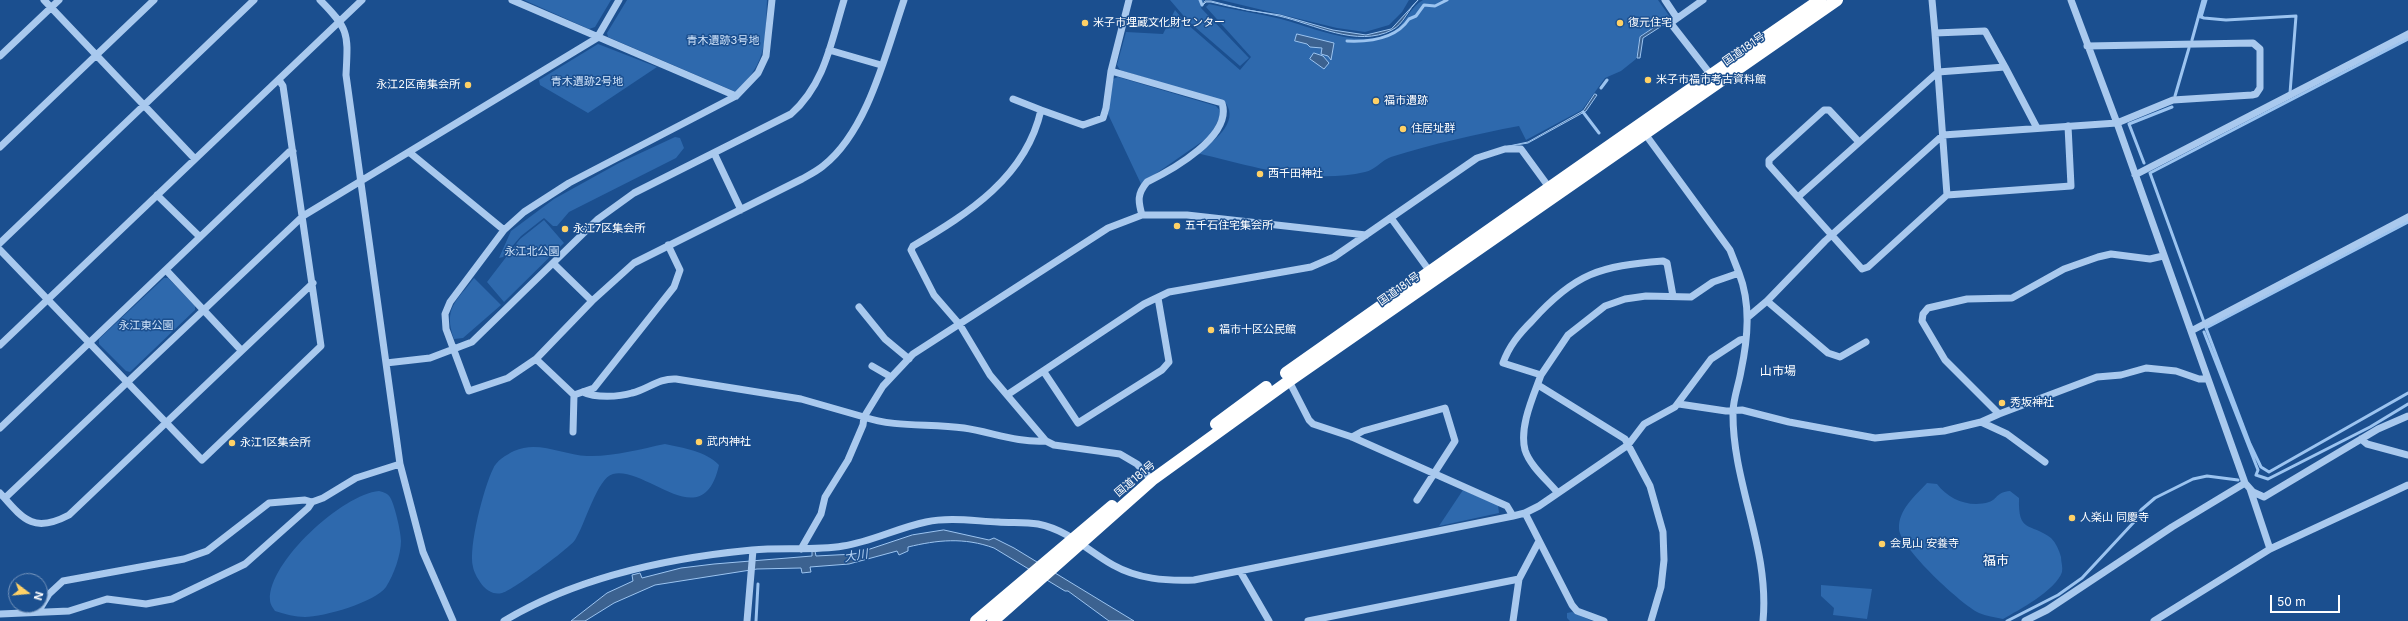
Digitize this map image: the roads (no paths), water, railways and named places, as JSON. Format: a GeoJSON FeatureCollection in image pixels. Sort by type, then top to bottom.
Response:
{"type":"FeatureCollection","features":[{"type":"Feature","properties":{"kind":"highway","name":"国道181号"},"geometry":{"type":"LineString","coordinates":[[1642,129],[1711,75],[1820,0]]}},
{"type":"Feature","properties":{"kind":"highway","name":"国道181号"},"geometry":{"type":"LineString","coordinates":[[1150,478],[1289,381],[1434,276],[1642,129],[1837,0]]}},
{"type":"Feature","properties":{"kind":"highway","name":"国道181号"},"geometry":{"type":"LineString","coordinates":[[993,621],[1031,581],[1050,564],[1150,478],[1235,409],[1434,276]]}},
{"type":"Feature","properties":{"kind":"highway","name":"国道181号"},"geometry":{"type":"LineString","coordinates":[[976,621],[1031,581]]}},
{"type":"Feature","properties":{"kind":"street"},"geometry":{"type":"LineString","coordinates":[[44,0],[143,106],[195,158]]}},
{"type":"Feature","properties":{"kind":"street"},"geometry":{"type":"LineString","coordinates":[[0,56],[59,0]]}},
{"type":"Feature","properties":{"kind":"street"},"geometry":{"type":"LineString","coordinates":[[0,147],[154,0]]}},
{"type":"Feature","properties":{"kind":"street"},"geometry":{"type":"LineString","coordinates":[[0,243],[254,0]]}},
{"type":"Feature","properties":{"kind":"street"},"geometry":{"type":"LineString","coordinates":[[320,0],[340,21],[345,32],[346,75],[400,464],[423,552],[453,621]]}},
{"type":"Feature","properties":{"kind":"street"},"geometry":{"type":"LineString","coordinates":[[0,345],[362,0]]}},
{"type":"Feature","properties":{"kind":"street"},"geometry":{"type":"LineString","coordinates":[[512,0],[597,38],[736,96]]}},
{"type":"Feature","properties":{"kind":"street"},"geometry":{"type":"LineString","coordinates":[[313,283],[69,515],[57,522],[40,524],[26,520],[2,496],[126,383],[303,216],[597,38],[619,0]]}},
{"type":"Feature","properties":{"kind":"street"},"geometry":{"type":"LineString","coordinates":[[772,0],[766,56],[758,73],[736,96],[569,182],[524,212],[504,230],[450,302],[445,314],[446,329],[469,391],[508,378],[536,359],[592,301],[634,263],[802,179],[823,166],[840,150],[859,124],[904,0]]}},
{"type":"Feature","properties":{"kind":"street"},"geometry":{"type":"LineString","coordinates":[[386,363],[430,358],[472,342],[554,264],[598,219],[634,193],[791,114],[806,100],[815,87],[829,50],[844,0]]}},
{"type":"Feature","properties":{"kind":"street"},"geometry":{"type":"LineString","coordinates":[[1014,99],[1083,125],[1102,118],[1106,108],[1111,71],[1129,0]]}},
{"type":"Feature","properties":{"kind":"street"},"geometry":{"type":"LineString","coordinates":[[1665,0],[1677,18]]}},
{"type":"Feature","properties":{"kind":"street"},"geometry":{"type":"LineString","coordinates":[[1703,0],[1672,22],[1672,25],[1711,75]]}},
{"type":"Feature","properties":{"kind":"street"},"geometry":{"type":"LineString","coordinates":[[1932,0],[1947,195]]}},
{"type":"Feature","properties":{"kind":"street"},"geometry":{"type":"LineString","coordinates":[[2071,0],[2117,123],[2163,256],[2245,483],[2264,497],[2361,440],[2408,416]]}},
{"type":"Feature","properties":{"kind":"street"},"geometry":{"type":"LineString","coordinates":[[1935,33],[1985,31],[2037,128]]}},
{"type":"Feature","properties":{"kind":"street"},"geometry":{"type":"LineString","coordinates":[[2135,175],[2408,34]]}},
{"type":"Feature","properties":{"kind":"street"},"geometry":{"type":"LineString","coordinates":[[1748,317],[1767,301],[1832,236],[1943,135],[2117,123],[2173,100],[2256,94],[2260,88],[2260,49],[2252,43],[2087,46]]}},
{"type":"Feature","properties":{"kind":"street"},"geometry":{"type":"LineString","coordinates":[[829,50],[881,65]]}},
{"type":"Feature","properties":{"kind":"street"},"geometry":{"type":"LineString","coordinates":[[1798,197],[1938,72],[2004,67]]}},
{"type":"Feature","properties":{"kind":"street"},"geometry":{"type":"LineString","coordinates":[[1111,71],[1222,103],[1225,111],[1220,128],[1212,139],[1147,182],[1140,190],[1138,201],[1142,215]]}},
{"type":"Feature","properties":{"kind":"street"},"geometry":{"type":"LineString","coordinates":[[0,250],[126,383],[202,460],[320,348],[321,341],[303,216],[283,86],[279,80]]}},
{"type":"Feature","properties":{"kind":"street"},"geometry":{"type":"LineString","coordinates":[[1041,110],[1032,139],[1015,167],[992,190],[961,216],[911,248],[912,254],[934,295],[960,326],[990,375],[1046,441],[1054,445],[1120,454],[1137,464],[1150,478]]}},
{"type":"Feature","properties":{"kind":"street"},"geometry":{"type":"LineString","coordinates":[[1859,142],[1829,110],[1824,110],[1770,160],[1769,165],[1860,268],[1866,268],[1947,195],[2071,186],[2068,126]]}},
{"type":"Feature","properties":{"kind":"street"},"geometry":{"type":"LineString","coordinates":[[1642,129],[1730,250],[1745,288],[1748,317],[1742,369],[1733,410],[1738,458],[1755,527],[1761,562],[1764,594],[1763,621]]}},
{"type":"Feature","properties":{"kind":"street"},"geometry":{"type":"LineString","coordinates":[[1007,395],[1044,372],[1144,304],[1169,292],[1311,267],[1334,257],[1477,158],[1510,148],[1521,149],[1553,193]]}},
{"type":"Feature","properties":{"kind":"street"},"geometry":{"type":"LineString","coordinates":[[0,428],[288,152],[293,151]]}},
{"type":"Feature","properties":{"kind":"street"},"geometry":{"type":"LineString","coordinates":[[409,152],[504,230]]}},
{"type":"Feature","properties":{"kind":"street"},"geometry":{"type":"LineString","coordinates":[[714,153],[741,210]]}},
{"type":"Feature","properties":{"kind":"street"},"geometry":{"type":"LineString","coordinates":[[157,195],[200,237]]}},
{"type":"Feature","properties":{"kind":"street"},"geometry":{"type":"LineString","coordinates":[[802,549],[822,514],[824,498],[848,460],[861,431],[864,417],[890,377],[909,359],[1108,228],[1142,215],[1187,215],[1366,235]]}},
{"type":"Feature","properties":{"kind":"street"},"geometry":{"type":"LineString","coordinates":[[2191,331],[2408,217]]}},
{"type":"Feature","properties":{"kind":"street"},"geometry":{"type":"LineString","coordinates":[[1391,218],[1434,276]]}},
{"type":"Feature","properties":{"kind":"street"},"geometry":{"type":"LineString","coordinates":[[574,395],[594,388],[674,287],[680,270],[668,245]]}},
{"type":"Feature","properties":{"kind":"street"},"geometry":{"type":"LineString","coordinates":[[1999,414],[1945,360],[1922,320],[1923,314],[1928,308],[1967,299],[2012,298],[2064,269],[2103,255],[2122,254],[2150,259],[2163,256]]}},
{"type":"Feature","properties":{"kind":"street"},"geometry":{"type":"LineString","coordinates":[[1541,375],[1503,363],[1507,350],[1519,334],[1548,302],[1570,283],[1591,274],[1614,267],[1663,261],[1667,263],[1673,296]]}},
{"type":"Feature","properties":{"kind":"street"},"geometry":{"type":"LineString","coordinates":[[554,264],[592,301]]}},
{"type":"Feature","properties":{"kind":"street"},"geometry":{"type":"LineString","coordinates":[[166,270],[241,350]]}},
{"type":"Feature","properties":{"kind":"street"},"geometry":{"type":"LineString","coordinates":[[1557,492],[1531,462],[1525,450],[1525,431],[1531,403],[1541,375],[1568,335],[1605,306],[1625,298],[1646,296],[1691,297],[1713,282],[1739,273]]}},
{"type":"Feature","properties":{"kind":"street"},"geometry":{"type":"LineString","coordinates":[[1044,372],[1078,423],[1162,370],[1169,362],[1158,298]]}},
{"type":"Feature","properties":{"kind":"street"},"geometry":{"type":"LineString","coordinates":[[1767,301],[1831,355],[1840,357],[1866,342]]}},
{"type":"Feature","properties":{"kind":"street"},"geometry":{"type":"LineString","coordinates":[[860,307],[885,339],[909,359]]}},
{"type":"Feature","properties":{"kind":"street"},"geometry":{"type":"LineString","coordinates":[[504,621],[534,603],[624,573],[683,560],[840,547],[864,542],[918,524],[939,520],[1036,524],[1054,528],[1078,540],[1111,564],[1150,578],[1194,580],[1513,516],[1526,513],[1628,445],[1644,424],[1679,404],[1690,384],[1711,360],[1740,340],[1745,339]]}},
{"type":"Feature","properties":{"kind":"street"},"geometry":{"type":"LineString","coordinates":[[536,359],[574,395],[573,432]]}},
{"type":"Feature","properties":{"kind":"street"},"geometry":{"type":"LineString","coordinates":[[872,366],[890,377]]}},
{"type":"Feature","properties":{"kind":"street"},"geometry":{"type":"LineString","coordinates":[[1679,404],[1763,414],[1789,422],[1875,438],[1944,431],[1981,422],[2097,377],[2121,375],[2146,368],[2176,371],[2199,379],[2208,379]]}},
{"type":"Feature","properties":{"kind":"street"},"geometry":{"type":"LineString","coordinates":[[583,392],[593,396],[631,394],[661,380],[676,379],[800,399],[891,423],[964,428],[1033,442],[1046,441]]}},
{"type":"Feature","properties":{"kind":"street"},"geometry":{"type":"LineString","coordinates":[[1289,381],[1309,420],[1313,424],[1352,437],[1507,506],[1513,516]]}},
{"type":"Feature","properties":{"kind":"street"},"geometry":{"type":"LineString","coordinates":[[1538,385],[1620,435],[1628,445],[1650,486],[1663,532],[1664,560],[1661,587],[1651,621]]}},
{"type":"Feature","properties":{"kind":"street"},"geometry":{"type":"LineString","coordinates":[[1352,437],[1363,431],[1445,408],[1455,441],[1417,500]]}},
{"type":"Feature","properties":{"kind":"street"},"geometry":{"type":"LineString","coordinates":[[1981,422],[2007,434],[2045,462]]}},
{"type":"Feature","properties":{"kind":"street"},"geometry":{"type":"LineString","coordinates":[[2361,440],[2367,444],[2408,455]]}},
{"type":"Feature","properties":{"kind":"street"},"geometry":{"type":"LineString","coordinates":[[48,596],[51,591],[63,581],[184,559],[207,550],[269,503],[302,500],[312,502],[322,498],[356,478],[400,464]]}},
{"type":"Feature","properties":{"kind":"street"},"geometry":{"type":"LineString","coordinates":[[2025,621],[2047,610],[2172,527],[2245,483]]}},
{"type":"Feature","properties":{"kind":"street"},"geometry":{"type":"LineString","coordinates":[[2154,621],[2270,549],[2408,485]]}},
{"type":"Feature","properties":{"kind":"street"},"geometry":{"type":"LineString","coordinates":[[2250,488],[2270,549]]}},
{"type":"Feature","properties":{"kind":"street"},"geometry":{"type":"LineString","coordinates":[[48,612],[69,611],[107,599],[132,604],[146,604],[172,599],[186,594],[245,564],[308,508],[312,502]]}},
{"type":"Feature","properties":{"kind":"street"},"geometry":{"type":"LineString","coordinates":[[1526,513],[1538,543],[1572,605],[1577,611],[1604,621]]}},
{"type":"Feature","properties":{"kind":"street"},"geometry":{"type":"LineString","coordinates":[[1513,621],[1519,579],[1538,543]]}},
{"type":"Feature","properties":{"kind":"street"},"geometry":{"type":"LineString","coordinates":[[747,621],[753,554]]}},
{"type":"Feature","properties":{"kind":"street"},"geometry":{"type":"LineString","coordinates":[[1240,571],[1269,621]]}},
{"type":"Feature","properties":{"kind":"street"},"geometry":{"type":"LineString","coordinates":[[1308,621],[1519,579]]}},
{"type":"Feature","properties":{"kind":"street"},"geometry":{"type":"LineString","coordinates":[[0,614],[19,613]]}},
{"type":"Feature","properties":{"kind":"water"},"geometry":{"type":"Polygon","coordinates":[[[1205,1],[1211,1],[1243,9],[1211,2],[1206,2],[1202,6],[1205,1]]]}},
{"type":"Feature","properties":{"kind":"water"},"geometry":{"type":"Polygon","coordinates":[[[1414,4],[1400,24],[1392,30],[1379,35],[1364,37],[1336,33],[1279,16],[1255,11],[1280,15],[1333,30],[1366,35],[1391,29],[1414,4]]]}},
{"type":"Feature","properties":{"kind":"water"},"geometry":{"type":"Polygon","coordinates":[[[1669,18],[1671,20],[1643,38],[1640,58],[1637,58],[1640,37],[1669,18]]]}},
{"type":"Feature","properties":{"kind":"water"},"geometry":{"type":"Polygon","coordinates":[[[1297,34],[1334,43],[1331,60],[1328,56],[1321,54],[1322,48],[1310,47],[1307,44],[1295,41],[1297,34]]]}},
{"type":"Feature","properties":{"kind":"water"},"geometry":{"type":"Polygon","coordinates":[[[1314,53],[1323,56],[1329,63],[1324,69],[1310,59],[1314,53]]]}},
{"type":"Feature","properties":{"kind":"water"},"geometry":{"type":"Polygon","coordinates":[[[1595,94],[1597,95],[1586,111],[1528,143],[1504,147],[1528,142],[1583,111],[1595,94]]]}},
{"type":"Feature","properties":{"kind":"water","name":"大川"},"geometry":{"type":"Polygon","coordinates":[[[944,530],[989,540],[994,538],[1014,548],[1134,621],[1109,621],[1068,591],[1065,591],[994,548],[972,542],[940,541],[908,547],[908,551],[899,555],[897,551],[849,564],[810,567],[811,572],[802,573],[801,568],[757,569],[655,585],[614,603],[585,621],[571,621],[607,593],[633,581],[632,575],[640,573],[642,578],[681,568],[812,556],[812,551],[815,551],[816,556],[855,554],[912,535],[944,530]]]}},
{"type":"Feature","properties":{"kind":"waterway"},"geometry":{"type":"LineString","coordinates":[[1200,0],[1202,5]]}},
{"type":"Feature","properties":{"kind":"waterway"},"geometry":{"type":"LineString","coordinates":[[1347,41],[1373,40],[1390,35],[1404,26],[1409,19],[1416,16],[1424,5],[1435,6],[1447,0]]}},
{"type":"Feature","properties":{"kind":"waterway"},"geometry":{"type":"LineString","coordinates":[[2192,40],[2203,0]]}},
{"type":"Feature","properties":{"kind":"waterway"},"geometry":{"type":"LineString","coordinates":[[2206,0],[2201,17],[2204,18],[2226,20],[2296,16],[2290,93]]}},
{"type":"Feature","properties":{"kind":"waterway"},"geometry":{"type":"LineString","coordinates":[[2204,322],[2150,173],[2408,39]]}},
{"type":"Feature","properties":{"kind":"waterway"},"geometry":{"type":"LineString","coordinates":[[2175,96],[2189,48]]}},
{"type":"Feature","properties":{"kind":"waterway"},"geometry":{"type":"LineString","coordinates":[[1601,88],[1607,80]]}},
{"type":"Feature","properties":{"kind":"waterway"},"geometry":{"type":"LineString","coordinates":[[2144,163],[2129,124],[2172,107]]}},
{"type":"Feature","properties":{"kind":"waterway"},"geometry":{"type":"LineString","coordinates":[[1583,112],[1599,133]]}},
{"type":"Feature","properties":{"kind":"waterway"},"geometry":{"type":"LineString","coordinates":[[2408,222],[2206,328],[2250,444],[2261,467],[2269,472],[2408,393]]}},
{"type":"Feature","properties":{"kind":"waterway"},"geometry":{"type":"LineString","coordinates":[[2204,332],[2258,470],[2256,475],[2268,479],[2370,427],[2408,404]]}},
{"type":"Feature","properties":{"kind":"waterway"},"geometry":{"type":"LineString","coordinates":[[2007,621],[2058,595],[2082,578],[2134,522],[2141,510],[2155,498],[2193,479],[2207,476],[2238,480]]}},
{"type":"Feature","properties":{"kind":"waterway"},"geometry":{"type":"LineString","coordinates":[[756,621],[758,584]]}},
{"type":"Feature","properties":{"kind":"place","name":"米子市埋蔵文化財センター"},"geometry":{"type":"Point","coordinates":[1085,23]}},
{"type":"Feature","properties":{"kind":"place","name":"復元住宅"},"geometry":{"type":"Point","coordinates":[1620,23]}},
{"type":"Feature","properties":{"kind":"place","name":"米子市福市考古資料館"},"geometry":{"type":"Point","coordinates":[1648,80]}},
{"type":"Feature","properties":{"kind":"place","name":"永江2区南集会所"},"geometry":{"type":"Point","coordinates":[468,85]}},
{"type":"Feature","properties":{"kind":"place","name":"福市遺跡"},"geometry":{"type":"Point","coordinates":[1376,101]}},
{"type":"Feature","properties":{"kind":"place","name":"住居址群"},"geometry":{"type":"Point","coordinates":[1403,129]}},
{"type":"Feature","properties":{"kind":"place","name":"西千田神社"},"geometry":{"type":"Point","coordinates":[1260,174]}},
{"type":"Feature","properties":{"kind":"place","name":"五千石住宅集会所"},"geometry":{"type":"Point","coordinates":[1177,226]}},
{"type":"Feature","properties":{"kind":"place","name":"永江7区集会所"},"geometry":{"type":"Point","coordinates":[565,229]}},
{"type":"Feature","properties":{"kind":"place","name":"福市十区公民館"},"geometry":{"type":"Point","coordinates":[1211,330]}},
{"type":"Feature","properties":{"kind":"place","name":"秀坂神社"},"geometry":{"type":"Point","coordinates":[2002,403]}},
{"type":"Feature","properties":{"kind":"place","name":"武内神社"},"geometry":{"type":"Point","coordinates":[699,442]}},
{"type":"Feature","properties":{"kind":"place","name":"永江1区集会所"},"geometry":{"type":"Point","coordinates":[232,443]}},
{"type":"Feature","properties":{"kind":"place","name":"人楽山 同慶寺"},"geometry":{"type":"Point","coordinates":[2072,518]}},
{"type":"Feature","properties":{"kind":"place","name":"会見山 安養寺"},"geometry":{"type":"Point","coordinates":[1882,544]}},
{"type":"Feature","properties":{"kind":"district","name":"山市場"},"geometry":{"type":"Point","coordinates":[1778,371]}},
{"type":"Feature","properties":{"kind":"district","name":"福市"},"geometry":{"type":"Point","coordinates":[1996,561]}},
{"type":"Feature","properties":{"kind":"park label","name":"青木遺跡3号地"},"geometry":{"type":"Point","coordinates":[723,41]}},
{"type":"Feature","properties":{"kind":"park label","name":"青木遺跡2号地"},"geometry":{"type":"Point","coordinates":[587,82]}},
{"type":"Feature","properties":{"kind":"park label","name":"永江北公園"},"geometry":{"type":"Point","coordinates":[532,252]}},
{"type":"Feature","properties":{"kind":"park label","name":"永江東公園"},"geometry":{"type":"Point","coordinates":[146,326]}}]}
